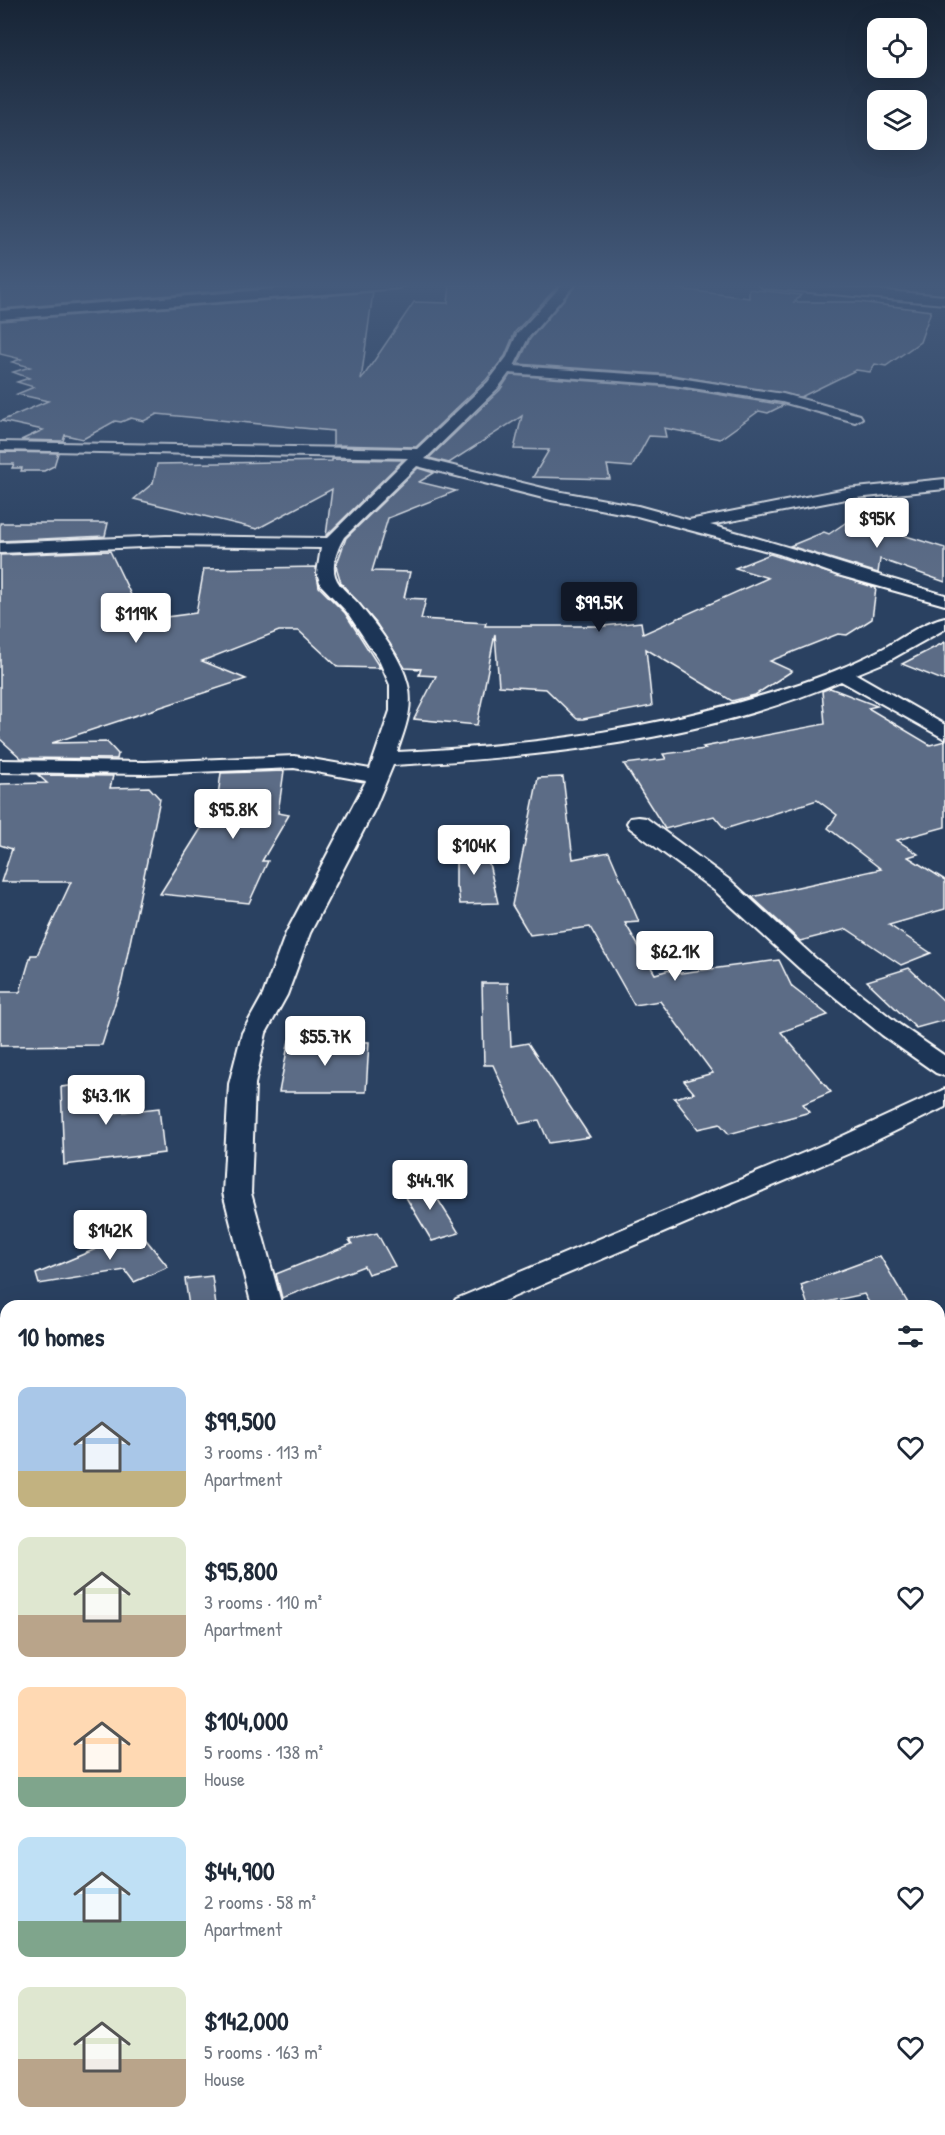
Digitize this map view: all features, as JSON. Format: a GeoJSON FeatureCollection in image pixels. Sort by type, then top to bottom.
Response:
{"type":"FeatureCollection","features":[{"type":"Feature","properties":{"kind":"street"},"geometry":{"type":"LineString","coordinates":[[265,1300],[237,1193],[242,1084],[254,1033],[274,994],[298,933],[345,848],[381,768],[400,711],[399,685],[388,660],[354,609],[330,585],[325,573],[332,543],[359,512],[420,457],[494,384]]}},
{"type":"Feature","properties":{"kind":"street"},"geometry":{"type":"LineString","coordinates":[[690,384],[783,398],[855,418]]}},
{"type":"Feature","properties":{"kind":"street"},"geometry":{"type":"LineString","coordinates":[[0,446],[188,447],[420,457],[551,495],[638,510],[785,549],[844,571],[945,600]]}},
{"type":"Feature","properties":{"kind":"street"},"geometry":{"type":"LineString","coordinates":[[689,524],[846,494],[945,484]]}},
{"type":"Feature","properties":{"kind":"street"},"geometry":{"type":"LineString","coordinates":[[0,548],[124,540],[207,539],[332,543]]}},
{"type":"Feature","properties":{"kind":"street"},"geometry":{"type":"LineString","coordinates":[[0,766],[146,768],[294,762],[342,769],[381,768],[579,744],[741,709],[844,675],[911,643],[945,622]]}},
{"type":"Feature","properties":{"kind":"street"},"geometry":{"type":"LineString","coordinates":[[844,675],[945,732]]}},
{"type":"Feature","properties":{"kind":"street"},"geometry":{"type":"LineString","coordinates":[[638,823],[723,886],[807,963],[891,1030],[945,1068]]}},
{"type":"Feature","properties":{"kind":"street"},"geometry":{"type":"LineString","coordinates":[[480,1300],[840,1146],[945,1097]]}},
{"type":"Feature","properties":{"kind":"building"},"geometry":{"type":"Polygon","coordinates":[[[23,384],[482,384],[416,447],[333,445],[333,431],[157,414],[144,421],[131,418],[121,422],[115,421],[83,439],[65,435],[63,441],[21,440],[43,430],[1,421],[48,401],[17,394],[34,387],[23,384]]]}},
{"type":"Feature","properties":{"kind":"building"},"geometry":{"type":"Polygon","coordinates":[[[504,384],[627,384],[673,387],[784,405],[768,413],[759,411],[720,439],[664,428],[666,437],[649,436],[632,467],[607,465],[610,479],[533,477],[549,450],[514,449],[522,416],[449,463],[429,458],[504,384]]]}},
{"type":"Feature","properties":{"kind":"building"},"geometry":{"type":"Polygon","coordinates":[[[723,384],[828,384],[801,397],[723,384]]]}},
{"type":"Feature","properties":{"kind":"building"},"geometry":{"type":"Polygon","coordinates":[[[0,452],[58,453],[54,466],[44,471],[21,471],[22,468],[12,468],[14,464],[0,464],[0,452]]]}},
{"type":"Feature","properties":{"kind":"building"},"geometry":{"type":"Polygon","coordinates":[[[332,459],[403,460],[326,536],[332,489],[257,529],[134,499],[153,483],[157,464],[332,461],[332,459]]]}},
{"type":"Feature","properties":{"kind":"building"},"geometry":{"type":"Polygon","coordinates":[[[418,468],[434,473],[419,482],[456,491],[388,518],[372,571],[410,572],[404,598],[426,599],[421,619],[486,623],[485,626],[603,626],[641,622],[643,634],[768,578],[735,568],[770,554],[876,588],[872,619],[847,635],[838,634],[770,661],[792,671],[755,695],[732,701],[646,649],[652,706],[583,719],[577,719],[546,689],[499,686],[495,634],[477,725],[414,719],[436,676],[419,675],[421,669],[405,668],[376,623],[341,583],[336,566],[346,538],[418,468]]]}},
{"type":"Feature","properties":{"kind":"building"},"geometry":{"type":"Polygon","coordinates":[[[851,519],[945,548],[945,582],[880,559],[878,573],[790,546],[824,532],[829,534],[851,519]]]}},
{"type":"Feature","properties":{"kind":"building"},"geometry":{"type":"Polygon","coordinates":[[[0,523],[108,523],[105,536],[0,541],[0,523]]]}},
{"type":"Feature","properties":{"kind":"building"},"geometry":{"type":"Polygon","coordinates":[[[110,551],[143,620],[196,613],[204,569],[316,567],[319,587],[345,613],[380,668],[338,667],[299,631],[279,631],[202,661],[246,679],[52,743],[107,742],[118,754],[117,759],[21,758],[0,739],[0,555],[110,551]]]}},
{"type":"Feature","properties":{"kind":"building"},"geometry":{"type":"Polygon","coordinates":[[[945,642],[945,681],[902,664],[945,642]]]}},
{"type":"Feature","properties":{"kind":"building"},"geometry":{"type":"Polygon","coordinates":[[[830,688],[877,706],[868,708],[930,745],[945,741],[945,827],[897,840],[918,854],[908,857],[945,880],[945,909],[889,925],[931,953],[901,965],[847,929],[800,941],[752,897],[881,869],[828,828],[837,815],[817,800],[725,829],[714,816],[665,829],[624,764],[666,759],[663,754],[706,749],[703,747],[825,724],[822,691],[830,688]]]}},
{"type":"Feature","properties":{"kind":"building"},"geometry":{"type":"Polygon","coordinates":[[[284,771],[278,813],[289,815],[262,861],[268,861],[249,903],[160,894],[217,803],[221,773],[284,771]]]}},
{"type":"Feature","properties":{"kind":"building"},"geometry":{"type":"Polygon","coordinates":[[[38,775],[113,776],[110,788],[149,787],[160,799],[122,981],[102,1045],[0,1046],[0,992],[20,992],[31,955],[37,955],[71,882],[1,882],[12,849],[0,845],[0,784],[47,783],[38,775]]]}},
{"type":"Feature","properties":{"kind":"building"},"geometry":{"type":"Polygon","coordinates":[[[563,777],[573,859],[609,852],[639,922],[625,923],[655,974],[669,970],[673,974],[779,960],[792,987],[828,1015],[781,1032],[831,1092],[803,1104],[810,1112],[729,1134],[720,1124],[698,1129],[674,1098],[694,1093],[684,1081],[713,1073],[660,1001],[634,1005],[590,927],[530,935],[512,905],[538,778],[563,777]]]}},
{"type":"Feature","properties":{"kind":"building"},"geometry":{"type":"Polygon","coordinates":[[[485,846],[498,903],[460,904],[458,888],[456,888],[456,848],[485,846]]]}},
{"type":"Feature","properties":{"kind":"building"},"geometry":{"type":"Polygon","coordinates":[[[909,968],[945,1002],[945,1020],[916,1028],[867,981],[909,968]]]}},
{"type":"Feature","properties":{"kind":"building"},"geometry":{"type":"Polygon","coordinates":[[[482,983],[508,983],[511,1046],[528,1043],[590,1137],[549,1143],[539,1120],[520,1124],[493,1065],[484,1065],[482,983]]]}},
{"type":"Feature","properties":{"kind":"building"},"geometry":{"type":"Polygon","coordinates":[[[289,1040],[369,1042],[366,1092],[279,1092],[289,1040]]]}},
{"type":"Feature","properties":{"kind":"building"},"geometry":{"type":"Polygon","coordinates":[[[121,1080],[114,1113],[159,1108],[164,1153],[64,1165],[61,1087],[121,1080]]]}},
{"type":"Feature","properties":{"kind":"building"},"geometry":{"type":"Polygon","coordinates":[[[427,1182],[459,1233],[432,1241],[401,1189],[427,1182]]]}},
{"type":"Feature","properties":{"kind":"building"},"geometry":{"type":"Polygon","coordinates":[[[139,1231],[168,1267],[134,1282],[125,1270],[39,1284],[36,1274],[139,1231]]]}},
{"type":"Feature","properties":{"kind":"building"},"geometry":{"type":"Polygon","coordinates":[[[377,1233],[395,1266],[368,1274],[364,1266],[282,1298],[276,1274],[352,1244],[349,1240],[377,1233]]]}},
{"type":"Feature","properties":{"kind":"building"},"geometry":{"type":"Polygon","coordinates":[[[880,1256],[906,1300],[868,1300],[864,1294],[836,1300],[806,1300],[801,1285],[880,1256]]]}},
{"type":"Feature","properties":{"kind":"building"},"geometry":{"type":"Polygon","coordinates":[[[212,1276],[215,1300],[188,1300],[185,1279],[212,1276]]]}}]}
